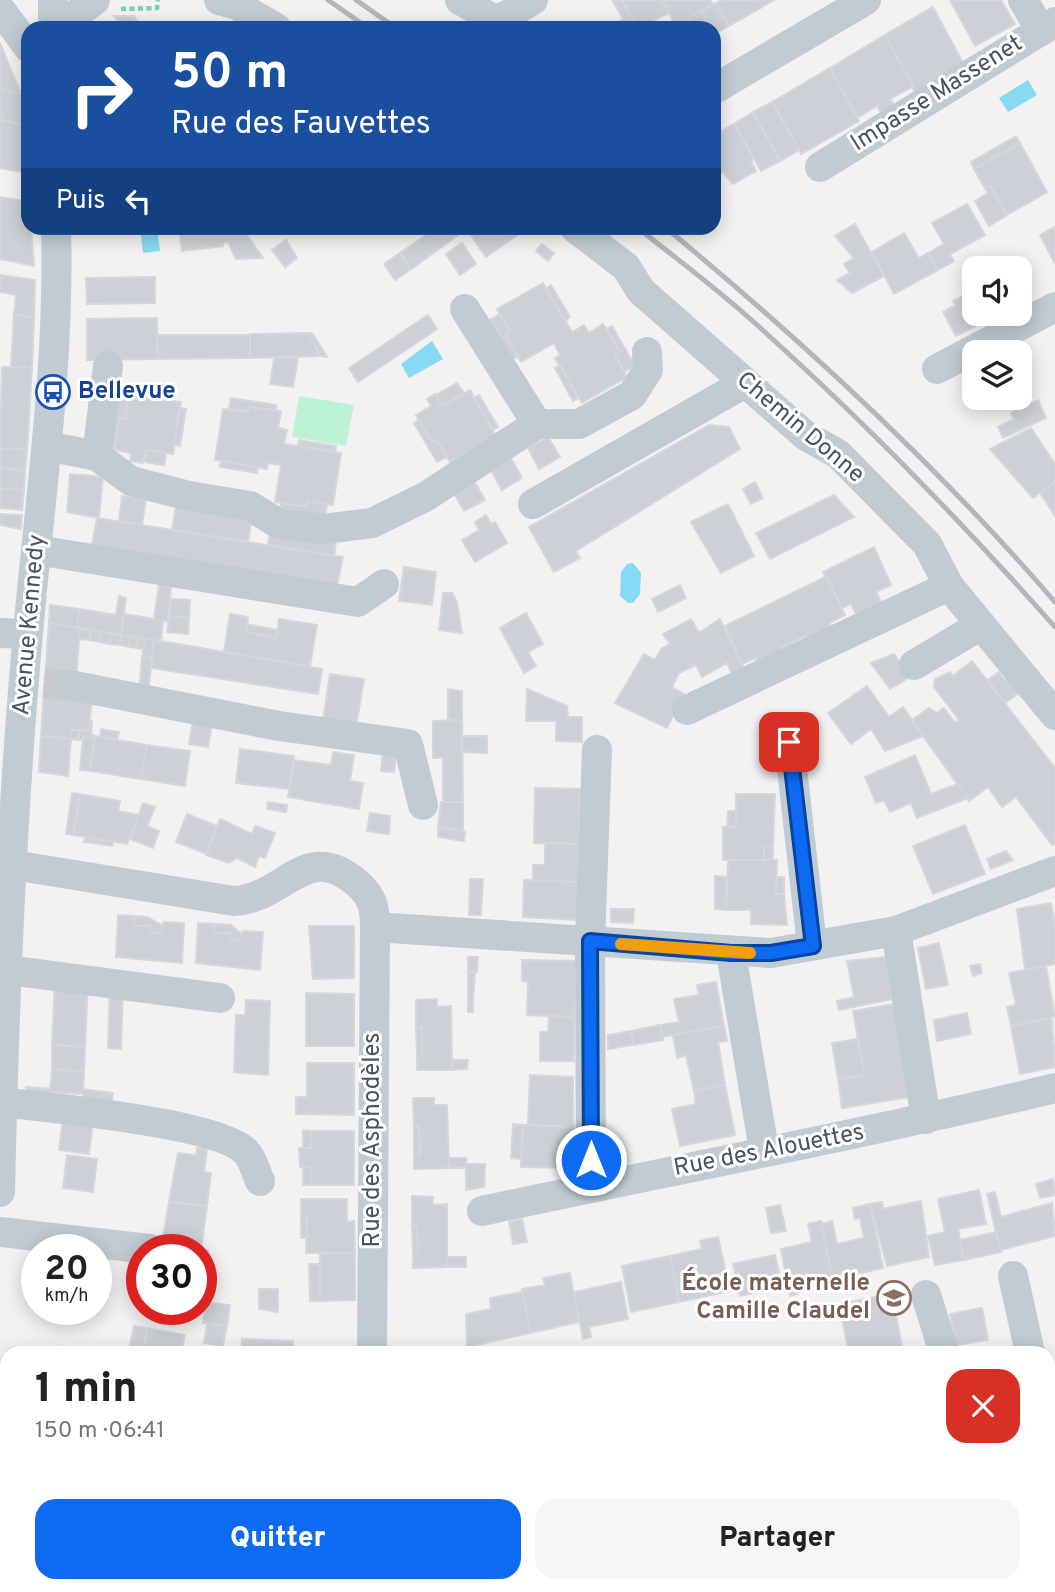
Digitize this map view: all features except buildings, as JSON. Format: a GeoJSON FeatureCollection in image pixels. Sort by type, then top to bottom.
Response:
{"type":"FeatureCollection","features":[{"type":"Feature","properties":{"kind":"street"},"geometry":{"type":"LineString","coordinates":[[53,0],[53,21]]}},
{"type":"Feature","properties":{"kind":"street"},"geometry":{"type":"LineString","coordinates":[[67,21],[95,0]]}},
{"type":"Feature","properties":{"kind":"street"},"geometry":{"type":"LineString","coordinates":[[219,0],[237,5],[264,21]]}},
{"type":"Feature","properties":{"kind":"street"},"geometry":{"type":"LineString","coordinates":[[460,0],[493,19],[504,17],[533,0]]}},
{"type":"Feature","properties":{"kind":"street"},"geometry":{"type":"LineString","coordinates":[[721,85],[866,0]]}},
{"type":"Feature","properties":{"kind":"street"},"geometry":{"type":"LineString","coordinates":[[1023,0],[1048,27]]}},
{"type":"Feature","properties":{"kind":"street"},"geometry":{"type":"LineString","coordinates":[[0,9],[21,38]]}},
{"type":"Feature","properties":{"kind":"street","name":"Impasse Massenet"},"geometry":{"type":"LineString","coordinates":[[820,167],[1048,27]]}},
{"type":"Feature","properties":{"kind":"street","name":"Avenue Kennedy"},"geometry":{"type":"LineString","coordinates":[[0,1192],[1,1102],[13,865],[34,683],[14,634],[36,550],[47,446],[57,341],[56,235]]}},
{"type":"Feature","properties":{"kind":"street","name":"Chemin Donne"},"geometry":{"type":"LineString","coordinates":[[584,235],[626,267],[642,291],[806,436],[838,454],[927,544],[949,586],[1055,715]]}},
{"type":"Feature","properties":{"kind":"street"},"geometry":{"type":"LineString","coordinates":[[937,369],[1055,307]]}},
{"type":"Feature","properties":{"kind":"street"},"geometry":{"type":"LineString","coordinates":[[465,309],[537,424]]}},
{"type":"Feature","properties":{"kind":"street"},"geometry":{"type":"LineString","coordinates":[[47,446],[97,456],[131,481],[189,496],[250,506],[279,524],[324,529],[372,523],[425,497],[537,424],[579,424],[632,395],[648,370],[647,352]]}},
{"type":"Feature","properties":{"kind":"street"},"geometry":{"type":"LineString","coordinates":[[97,456],[108,366]]}},
{"type":"Feature","properties":{"kind":"street"},"geometry":{"type":"LineString","coordinates":[[533,504],[745,383]]}},
{"type":"Feature","properties":{"kind":"street"},"geometry":{"type":"LineString","coordinates":[[36,550],[358,602],[384,584]]}},
{"type":"Feature","properties":{"kind":"street"},"geometry":{"type":"LineString","coordinates":[[687,710],[949,586]]}},
{"type":"Feature","properties":{"kind":"street"},"geometry":{"type":"LineString","coordinates":[[914,665],[981,625]]}},
{"type":"Feature","properties":{"kind":"street"},"geometry":{"type":"LineString","coordinates":[[75,686],[279,726],[408,744],[423,805]]}},
{"type":"Feature","properties":{"kind":"street"},"geometry":{"type":"LineString","coordinates":[[789,742],[813,946]]}},
{"type":"Feature","properties":{"kind":"street"},"geometry":{"type":"LineString","coordinates":[[591,1187],[590,941],[597,750]]}},
{"type":"Feature","properties":{"kind":"street","name":"Rue des Asphodèles"},"geometry":{"type":"LineString","coordinates":[[13,865],[234,901],[252,900],[308,867],[327,865],[344,872],[363,888],[375,905],[372,1346]]}},
{"type":"Feature","properties":{"kind":"street"},"geometry":{"type":"LineString","coordinates":[[375,926],[731,953],[771,953],[896,931],[1055,871]]}},
{"type":"Feature","properties":{"kind":"street"},"geometry":{"type":"LineString","coordinates":[[896,931],[926,1119]]}},
{"type":"Feature","properties":{"kind":"street"},"geometry":{"type":"LineString","coordinates":[[731,953],[764,1150]]}},
{"type":"Feature","properties":{"kind":"street"},"geometry":{"type":"LineString","coordinates":[[8,970],[220,998]]}},
{"type":"Feature","properties":{"kind":"street","name":"Rue des Alouettes"},"geometry":{"type":"LineString","coordinates":[[482,1211],[764,1150],[926,1119],[1055,1088]]}},
{"type":"Feature","properties":{"kind":"street"},"geometry":{"type":"LineString","coordinates":[[1,1102],[48,1106],[217,1134],[246,1152],[260,1181]]}},
{"type":"Feature","properties":{"kind":"street"},"geometry":{"type":"LineString","coordinates":[[0,1232],[126,1246]]}},
{"type":"Feature","properties":{"kind":"street"},"geometry":{"type":"LineString","coordinates":[[1013,1276],[1028,1346]]}},
{"type":"Feature","properties":{"kind":"street"},"geometry":{"type":"LineString","coordinates":[[926,1295],[942,1346]]}},
{"type":"Feature","properties":{"kind":"green space"},"geometry":{"type":"Polygon","coordinates":[[[299,396],[354,405],[346,446],[292,437],[299,396]]]}},
{"type":"Feature","properties":{"kind":"water"},"geometry":{"type":"Polygon","coordinates":[[[1028,80],[1037,95],[1008,112],[999,98],[1028,80]]]}},
{"type":"Feature","properties":{"kind":"water"},"geometry":{"type":"Polygon","coordinates":[[[141,235],[158,235],[160,251],[143,253],[141,235]]]}},
{"type":"Feature","properties":{"kind":"water"},"geometry":{"type":"Polygon","coordinates":[[[432,341],[443,359],[409,378],[401,364],[432,341]]]}},
{"type":"Feature","properties":{"kind":"water"},"geometry":{"type":"Polygon","coordinates":[[[633,563],[641,573],[640,594],[633,603],[628,603],[620,596],[621,572],[627,564],[633,563]]]}},
{"type":"Feature","properties":{"kind":"tunnel"},"geometry":{"type":"LineString","coordinates":[[44,683],[75,686]]}},
{"type":"Feature","properties":{"kind":"railway"},"geometry":{"type":"LineString","coordinates":[[328,0],[358,21]]}},
{"type":"Feature","properties":{"kind":"railway"},"geometry":{"type":"LineString","coordinates":[[356,0],[386,21]]}},
{"type":"Feature","properties":{"kind":"railway"},"geometry":{"type":"LineString","coordinates":[[647,235],[743,312],[835,397],[984,548],[1055,627]]}},
{"type":"Feature","properties":{"kind":"railway"},"geometry":{"type":"LineString","coordinates":[[674,235],[819,361],[917,454],[1055,602]]}},
{"type":"Feature","properties":{"kind":"slow traffic"},"geometry":{"type":"LineString","coordinates":[[621,944],[750,953]]}},
{"type":"Feature","properties":{"kind":"place","name":"Bellevue"},"geometry":{"type":"Point","coordinates":[53,392]}},
{"type":"Feature","properties":{"kind":"place","name":"École maternelle Camille Claudel"},"geometry":{"type":"Point","coordinates":[894,1298]}},
{"type":"Feature","properties":{"kind":"route"},"geometry":{"type":"LineString","coordinates":[[591,1160],[590,941],[731,953],[771,953],[813,946],[789,742]]}}]}
